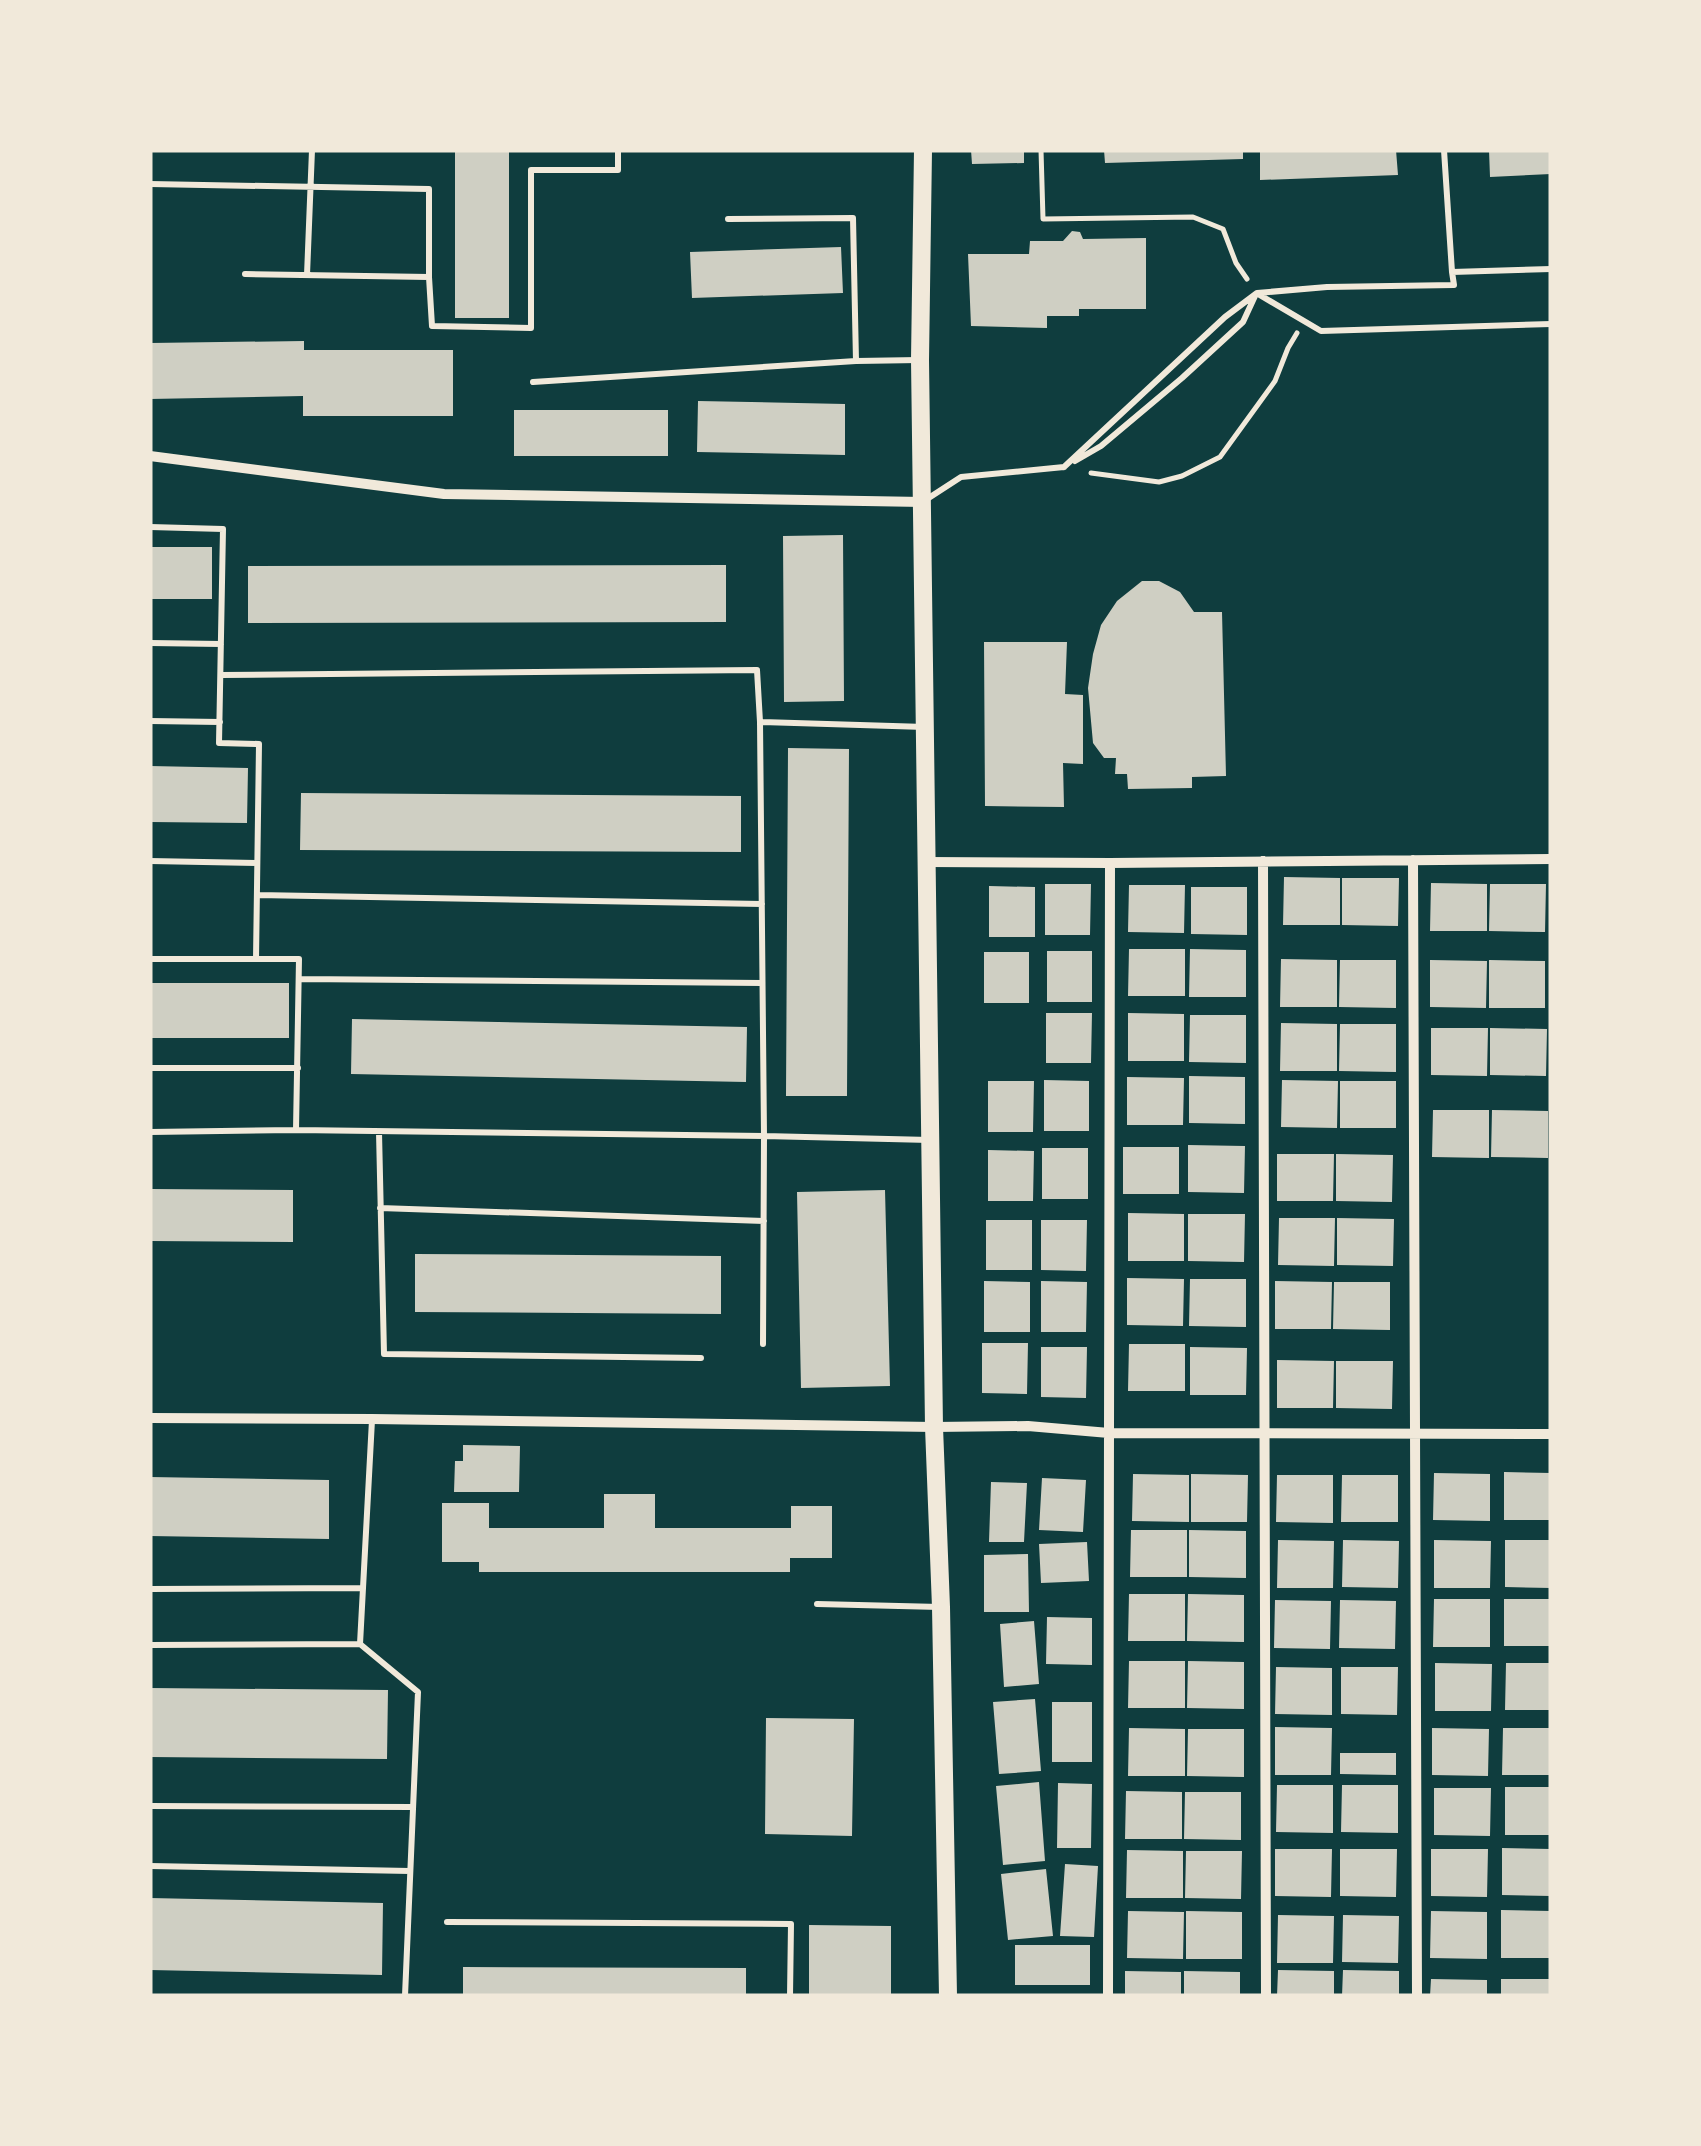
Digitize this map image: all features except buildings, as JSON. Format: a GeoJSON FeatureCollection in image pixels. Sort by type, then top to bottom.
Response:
{"type":"FeatureCollection","features":[{"type":"Feature","properties":{"kind":"street"},"geometry":{"type":"LineString","coordinates":[[923,150],[920,360],[934,1428],[942,1606],[948,1996]]}},
{"type":"Feature","properties":{"kind":"street"},"geometry":{"type":"LineString","coordinates":[[150,456],[444,494],[923,502]]}},
{"type":"Feature","properties":{"kind":"street"},"geometry":{"type":"LineString","coordinates":[[927,862],[1551,859]]}},
{"type":"Feature","properties":{"kind":"street"},"geometry":{"type":"LineString","coordinates":[[1412,860],[1417,1996]]}},
{"type":"Feature","properties":{"kind":"street"},"geometry":{"type":"LineString","coordinates":[[1263,861],[1266,1996]]}},
{"type":"Feature","properties":{"kind":"street"},"geometry":{"type":"LineString","coordinates":[[1108,1996],[1110,863]]}},
{"type":"Feature","properties":{"kind":"street"},"geometry":{"type":"LineString","coordinates":[[150,1418],[1028,1426],[1109,1433],[1551,1434]]}},
{"type":"Feature","properties":{"kind":"lane"},"geometry":{"type":"LineString","coordinates":[[308,276],[312,150]]}},
{"type":"Feature","properties":{"kind":"lane"},"geometry":{"type":"LineString","coordinates":[[150,184],[429,189],[432,326],[530,328],[531,170],[618,170],[618,150]]}},
{"type":"Feature","properties":{"kind":"lane"},"geometry":{"type":"LineString","coordinates":[[1064,467],[1225,317],[1257,293],[1326,287],[1454,285],[1444,150]]}},
{"type":"Feature","properties":{"kind":"lane"},"geometry":{"type":"LineString","coordinates":[[728,219],[854,218],[856,361]]}},
{"type":"Feature","properties":{"kind":"lane"},"geometry":{"type":"LineString","coordinates":[[1452,272],[1551,269]]}},
{"type":"Feature","properties":{"kind":"lane"},"geometry":{"type":"LineString","coordinates":[[245,274],[429,278]]}},
{"type":"Feature","properties":{"kind":"lane"},"geometry":{"type":"LineString","coordinates":[[1257,293],[1321,331],[1551,324]]}},
{"type":"Feature","properties":{"kind":"lane"},"geometry":{"type":"LineString","coordinates":[[923,502],[961,477],[1064,467],[1101,446],[1243,322],[1257,293]]}},
{"type":"Feature","properties":{"kind":"lane"},"geometry":{"type":"LineString","coordinates":[[533,382],[920,360]]}},
{"type":"Feature","properties":{"kind":"lane"},"geometry":{"type":"LineString","coordinates":[[150,528],[224,528],[219,742],[259,744],[256,960]]}},
{"type":"Feature","properties":{"kind":"lane"},"geometry":{"type":"LineString","coordinates":[[150,643],[221,644]]}},
{"type":"Feature","properties":{"kind":"lane"},"geometry":{"type":"LineString","coordinates":[[221,675],[757,670],[763,1344]]}},
{"type":"Feature","properties":{"kind":"lane"},"geometry":{"type":"LineString","coordinates":[[150,721],[220,722]]}},
{"type":"Feature","properties":{"kind":"lane"},"geometry":{"type":"LineString","coordinates":[[760,722],[926,728]]}},
{"type":"Feature","properties":{"kind":"lane"},"geometry":{"type":"LineString","coordinates":[[150,861],[257,863]]}},
{"type":"Feature","properties":{"kind":"lane"},"geometry":{"type":"LineString","coordinates":[[257,895],[762,904]]}},
{"type":"Feature","properties":{"kind":"lane"},"geometry":{"type":"LineString","coordinates":[[150,959],[299,960],[296,1130]]}},
{"type":"Feature","properties":{"kind":"lane"},"geometry":{"type":"LineString","coordinates":[[299,979],[762,983]]}},
{"type":"Feature","properties":{"kind":"lane"},"geometry":{"type":"LineString","coordinates":[[150,1068],[298,1068]]}},
{"type":"Feature","properties":{"kind":"lane"},"geometry":{"type":"LineString","coordinates":[[150,1132],[296,1130],[931,1140]]}},
{"type":"Feature","properties":{"kind":"lane"},"geometry":{"type":"LineString","coordinates":[[379,1132],[384,1354],[701,1358]]}},
{"type":"Feature","properties":{"kind":"lane"},"geometry":{"type":"LineString","coordinates":[[380,1208],[764,1221]]}},
{"type":"Feature","properties":{"kind":"lane"},"geometry":{"type":"LineString","coordinates":[[360,1644],[372,1419]]}},
{"type":"Feature","properties":{"kind":"lane"},"geometry":{"type":"LineString","coordinates":[[150,1589],[363,1588]]}},
{"type":"Feature","properties":{"kind":"lane"},"geometry":{"type":"LineString","coordinates":[[817,1604],[942,1606]]}},
{"type":"Feature","properties":{"kind":"lane"},"geometry":{"type":"LineString","coordinates":[[150,1645],[360,1644],[418,1692],[404,1996]]}},
{"type":"Feature","properties":{"kind":"lane"},"geometry":{"type":"LineString","coordinates":[[150,1806],[413,1807]]}},
{"type":"Feature","properties":{"kind":"lane"},"geometry":{"type":"LineString","coordinates":[[150,1866],[410,1871]]}},
{"type":"Feature","properties":{"kind":"lane"},"geometry":{"type":"LineString","coordinates":[[447,1922],[790,1924],[790,1996]]}},
{"type":"Feature","properties":{"kind":"path"},"geometry":{"type":"LineString","coordinates":[[1041,150],[1043,219],[1193,217],[1223,229],[1236,263]]}},
{"type":"Feature","properties":{"kind":"path"},"geometry":{"type":"LineString","coordinates":[[1091,473],[1159,482],[1182,476],[1220,457],[1275,380],[1305,321]]}}]}
